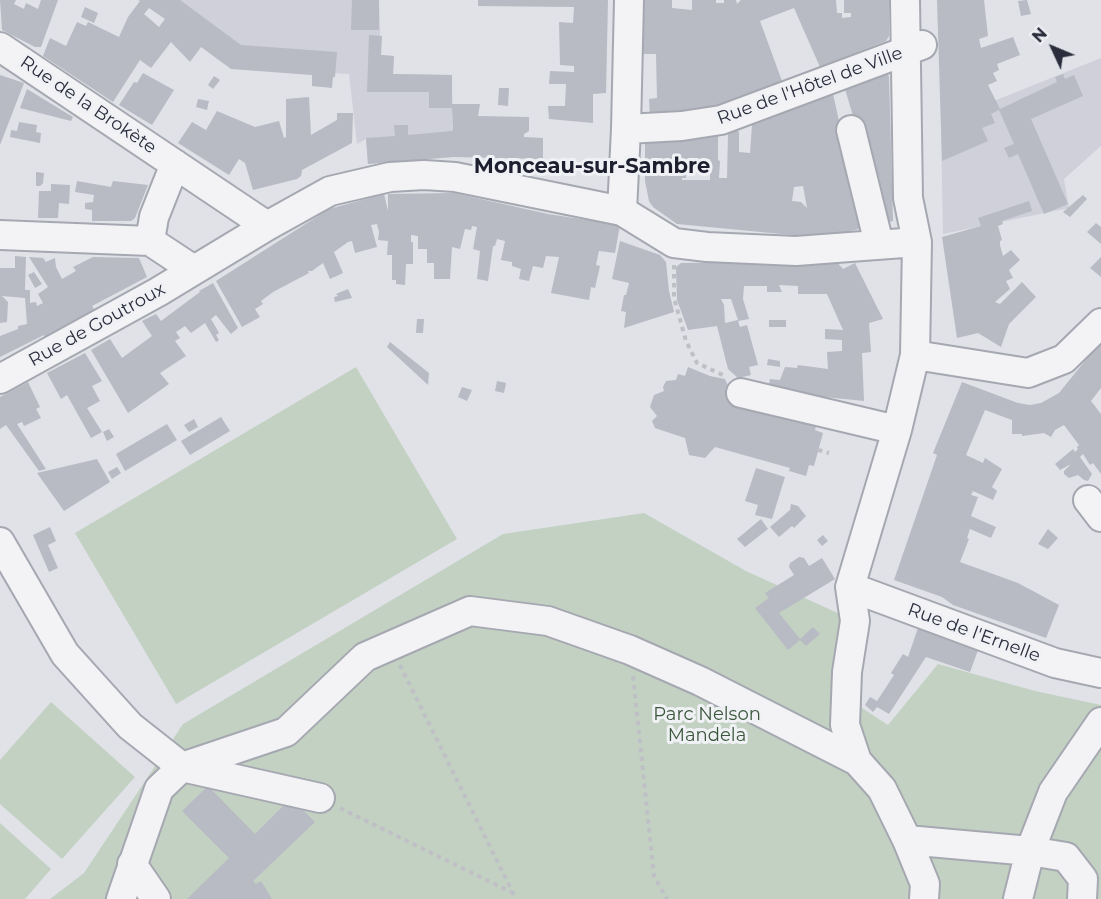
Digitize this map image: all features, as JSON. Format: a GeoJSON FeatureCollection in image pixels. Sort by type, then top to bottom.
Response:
{"type":"FeatureCollection","features":[{"type":"Feature","properties":{"kind":"street"},"geometry":{"type":"LineString","coordinates":[[629,0],[627,129],[622,211],[674,243],[707,247],[796,250],[917,242]]}},
{"type":"Feature","properties":{"kind":"street"},"geometry":{"type":"LineString","coordinates":[[905,0],[914,48]]}},
{"type":"Feature","properties":{"kind":"street"},"geometry":{"type":"LineString","coordinates":[[857,761],[845,725],[847,672],[855,621],[850,587],[897,430],[915,355],[917,242],[908,198],[914,48],[921,0]]}},
{"type":"Feature","properties":{"kind":"street","name":"Rue de la Brokète"},"geometry":{"type":"LineString","coordinates":[[0,47],[267,226]]}},
{"type":"Feature","properties":{"kind":"street","name":"Rue de l'Hôtel de Ville"},"geometry":{"type":"LineString","coordinates":[[627,129],[682,126],[721,120],[914,48]]}},
{"type":"Feature","properties":{"kind":"street"},"geometry":{"type":"LineString","coordinates":[[851,130],[879,244]]}},
{"type":"Feature","properties":{"kind":"street"},"geometry":{"type":"LineString","coordinates":[[150,242],[154,217],[175,164]]}},
{"type":"Feature","properties":{"kind":"street","name":"Rue de Goutroux"},"geometry":{"type":"LineString","coordinates":[[0,379],[330,191],[390,177],[424,175],[455,177],[622,211]]}},
{"type":"Feature","properties":{"kind":"street"},"geometry":{"type":"LineString","coordinates":[[0,235],[150,242],[194,270]]}},
{"type":"Feature","properties":{"kind":"street"},"geometry":{"type":"LineString","coordinates":[[915,355],[1028,373],[1064,359],[1101,323]]}},
{"type":"Feature","properties":{"kind":"street"},"geometry":{"type":"LineString","coordinates":[[741,393],[897,430]]}},
{"type":"Feature","properties":{"kind":"street"},"geometry":{"type":"LineString","coordinates":[[0,542],[65,654],[130,726],[182,767],[320,798]]}},
{"type":"Feature","properties":{"kind":"street","name":"Rue de l'Ernelle"},"geometry":{"type":"LineString","coordinates":[[850,587],[1055,663],[1101,674]]}},
{"type":"Feature","properties":{"kind":"street"},"geometry":{"type":"LineString","coordinates":[[121,899],[159,789],[182,767],[286,732],[365,657],[470,610],[548,621],[630,650],[700,681],[857,761],[882,789],[907,840],[925,884],[924,899]]}},
{"type":"Feature","properties":{"kind":"street"},"geometry":{"type":"LineString","coordinates":[[1018,899],[1030,850],[1053,792],[1101,722]]}},
{"type":"Feature","properties":{"kind":"street"},"geometry":{"type":"LineString","coordinates":[[907,840],[1030,850],[1066,857],[1083,879],[1082,899]]}},
{"type":"Feature","properties":{"kind":"street"},"geometry":{"type":"LineString","coordinates":[[132,864],[156,899]]}},
{"type":"Feature","properties":{"kind":"path"},"geometry":{"type":"LineString","coordinates":[[674,243],[674,298],[686,341],[697,363],[728,378],[741,393]]}},
{"type":"Feature","properties":{"kind":"path"},"geometry":{"type":"LineString","coordinates":[[818,450],[829,453]]}},
{"type":"Feature","properties":{"kind":"path"},"geometry":{"type":"LineString","coordinates":[[390,646],[516,899]]}},
{"type":"Feature","properties":{"kind":"path"},"geometry":{"type":"LineString","coordinates":[[630,650],[654,876],[667,899]]}},
{"type":"Feature","properties":{"kind":"path"},"geometry":{"type":"LineString","coordinates":[[320,798],[513,893]]}},
{"type":"Feature","properties":{"kind":"shaded area"},"geometry":{"type":"Polygon","coordinates":[[[140,0],[379,0],[381,55],[394,56],[393,74],[452,75],[453,157],[368,164],[366,139],[357,144],[349,74],[232,67],[140,0]]]}},
{"type":"Feature","properties":{"kind":"shaded area"},"geometry":{"type":"Polygon","coordinates":[[[1101,58],[1101,146],[1064,179],[1069,208],[943,234],[941,125],[979,107],[1101,58]]]}},
{"type":"Feature","properties":{"kind":"green space"},"geometry":{"type":"Polygon","coordinates":[[[356,367],[457,539],[176,704],[75,533],[356,367]]]}},
{"type":"Feature","properties":{"kind":"green space","name":"Parc Nelson Mandela"},"geometry":{"type":"Polygon","coordinates":[[[644,513],[746,571],[855,621],[862,708],[888,725],[938,664],[1035,691],[1101,705],[1101,899],[50,899],[84,873],[183,724],[503,534],[644,513]]]}},
{"type":"Feature","properties":{"kind":"green space"},"geometry":{"type":"Polygon","coordinates":[[[51,702],[135,777],[62,859],[0,804],[0,760],[51,702]]]}},
{"type":"Feature","properties":{"kind":"green space"},"geometry":{"type":"Polygon","coordinates":[[[0,823],[51,869],[25,899],[0,899],[0,823]]]}},
{"type":"Feature","properties":{"kind":"building"},"geometry":{"type":"Polygon","coordinates":[[[0,0],[16,0],[14,4],[24,9],[26,3],[38,9],[41,0],[58,0],[41,47],[35,47],[2,30],[0,0]]]}},
{"type":"Feature","properties":{"kind":"building"},"geometry":{"type":"Polygon","coordinates":[[[138,0],[180,0],[241,45],[337,52],[332,88],[312,86],[312,75],[231,69],[201,47],[190,62],[171,42],[151,68],[140,60],[113,102],[43,56],[50,38],[66,46],[77,22],[86,26],[88,22],[119,37],[128,17],[140,1],[138,0]],[[149,8],[144,14],[159,27],[165,19],[149,8]]]}},
{"type":"Feature","properties":{"kind":"building"},"geometry":{"type":"Polygon","coordinates":[[[352,0],[379,0],[379,30],[351,30],[352,0]]]}},
{"type":"Feature","properties":{"kind":"building"},"geometry":{"type":"Polygon","coordinates":[[[478,0],[608,0],[606,93],[593,94],[593,123],[549,119],[548,106],[565,106],[566,84],[549,84],[550,71],[574,72],[574,66],[560,65],[559,22],[573,23],[574,7],[478,6],[478,0]]]}},
{"type":"Feature","properties":{"kind":"building"},"geometry":{"type":"Polygon","coordinates":[[[643,0],[672,0],[672,8],[692,10],[692,0],[716,0],[716,3],[724,3],[724,0],[736,0],[737,4],[741,0],[836,0],[837,13],[842,13],[842,18],[851,17],[851,13],[844,13],[844,0],[889,0],[889,36],[886,41],[820,67],[794,8],[760,21],[782,81],[696,115],[650,118],[649,99],[657,98],[656,54],[643,54],[643,0]]]}},
{"type":"Feature","properties":{"kind":"building"},"geometry":{"type":"Polygon","coordinates":[[[937,0],[984,0],[988,36],[979,39],[981,48],[1013,37],[1020,55],[997,64],[999,70],[993,73],[997,81],[988,85],[1000,109],[1057,82],[1055,77],[1063,74],[1065,79],[1074,75],[1083,96],[1031,119],[1068,204],[1044,214],[1018,154],[1009,158],[1004,148],[1014,144],[999,110],[991,114],[995,123],[982,128],[988,141],[942,161],[937,0]]]}},
{"type":"Feature","properties":{"kind":"building"},"geometry":{"type":"Polygon","coordinates":[[[1027,0],[1031,14],[1021,16],[1018,1],[1027,0]]]}},
{"type":"Feature","properties":{"kind":"building"},"geometry":{"type":"Polygon","coordinates":[[[85,7],[98,13],[94,23],[81,17],[85,7]]]}},
{"type":"Feature","properties":{"kind":"building"},"geometry":{"type":"Polygon","coordinates":[[[369,35],[382,36],[381,55],[394,56],[393,74],[452,75],[452,104],[480,104],[478,116],[529,117],[529,131],[524,134],[524,137],[543,138],[543,159],[453,157],[368,164],[366,138],[395,136],[394,125],[408,125],[408,135],[452,131],[453,129],[452,108],[429,108],[429,92],[367,92],[369,35]]]}},
{"type":"Feature","properties":{"kind":"building"},"geometry":{"type":"Polygon","coordinates":[[[143,73],[174,90],[152,125],[119,105],[143,73]]]}},
{"type":"Feature","properties":{"kind":"building"},"geometry":{"type":"Polygon","coordinates":[[[886,74],[889,76],[893,221],[878,225],[858,133],[845,89],[886,74]]]}},
{"type":"Feature","properties":{"kind":"building"},"geometry":{"type":"Polygon","coordinates":[[[0,75],[24,83],[0,145],[0,75]]]}},
{"type":"Feature","properties":{"kind":"building"},"geometry":{"type":"Polygon","coordinates":[[[214,76],[220,80],[213,89],[208,85],[214,76]]]}},
{"type":"Feature","properties":{"kind":"building"},"geometry":{"type":"Polygon","coordinates":[[[499,88],[509,88],[508,106],[498,105],[499,88]]]}},
{"type":"Feature","properties":{"kind":"building"},"geometry":{"type":"Polygon","coordinates":[[[27,89],[73,117],[71,121],[20,108],[27,89]]]}},
{"type":"Feature","properties":{"kind":"building"},"geometry":{"type":"Polygon","coordinates":[[[833,94],[863,228],[813,237],[677,224],[653,207],[649,201],[645,181],[645,136],[718,131],[719,178],[727,178],[728,134],[737,130],[739,132],[739,152],[750,153],[752,125],[833,94]],[[686,159],[686,178],[682,180],[710,180],[710,159],[686,159]],[[803,186],[794,187],[792,201],[801,202],[807,208],[803,186]]]}},
{"type":"Feature","properties":{"kind":"building"},"geometry":{"type":"Polygon","coordinates":[[[309,97],[311,135],[337,120],[337,113],[353,113],[352,143],[302,170],[301,176],[297,179],[253,190],[245,163],[239,159],[229,175],[178,143],[192,122],[206,130],[217,111],[255,127],[279,121],[284,138],[286,137],[286,99],[309,97]]]}},
{"type":"Feature","properties":{"kind":"building"},"geometry":{"type":"Polygon","coordinates":[[[198,99],[209,101],[207,110],[196,107],[198,99]]]}},
{"type":"Feature","properties":{"kind":"building"},"geometry":{"type":"Polygon","coordinates":[[[19,122],[37,125],[36,132],[41,133],[40,143],[10,137],[11,130],[17,131],[19,122]]]}},
{"type":"Feature","properties":{"kind":"building"},"geometry":{"type":"Polygon","coordinates":[[[36,172],[44,173],[43,183],[40,186],[36,186],[36,172]]]}},
{"type":"Feature","properties":{"kind":"building"},"geometry":{"type":"Polygon","coordinates":[[[77,181],[111,187],[113,181],[148,185],[135,218],[131,221],[92,221],[92,210],[85,209],[85,203],[93,202],[94,195],[75,192],[77,181]]]}},
{"type":"Feature","properties":{"kind":"building"},"geometry":{"type":"Polygon","coordinates":[[[51,184],[70,185],[69,204],[59,203],[58,218],[38,218],[39,191],[51,191],[51,184]]]}},
{"type":"Feature","properties":{"kind":"building"},"geometry":{"type":"Polygon","coordinates":[[[454,193],[548,214],[620,225],[615,253],[599,251],[596,265],[600,266],[595,288],[591,287],[589,300],[551,293],[559,257],[546,256],[543,268],[533,266],[529,281],[519,279],[521,269],[512,266],[512,262],[501,260],[505,241],[497,239],[493,246],[488,281],[477,279],[480,251],[473,249],[477,227],[472,226],[471,230],[465,229],[460,249],[452,247],[450,279],[434,279],[434,263],[427,263],[427,249],[418,249],[418,236],[411,235],[413,264],[406,264],[405,285],[396,284],[396,280],[392,280],[392,255],[387,255],[388,241],[378,240],[377,224],[371,225],[377,247],[355,253],[352,241],[348,242],[334,252],[343,273],[330,279],[323,263],[312,271],[308,271],[309,273],[261,301],[263,304],[255,309],[260,317],[242,327],[216,281],[329,209],[384,194],[388,211],[388,194],[454,193]]]}},
{"type":"Feature","properties":{"kind":"building"},"geometry":{"type":"Polygon","coordinates":[[[1083,195],[1087,199],[1070,217],[1063,212],[1083,195]]]}},
{"type":"Feature","properties":{"kind":"building"},"geometry":{"type":"Polygon","coordinates":[[[1029,201],[1032,211],[1002,221],[1003,224],[998,226],[1003,256],[1011,250],[1020,260],[1009,270],[1013,278],[1006,281],[1010,289],[995,302],[1000,304],[1022,282],[1036,297],[1009,324],[1001,347],[978,333],[957,338],[942,237],[981,226],[978,218],[1029,201]]]}},
{"type":"Feature","properties":{"kind":"building"},"geometry":{"type":"Polygon","coordinates":[[[1096,223],[1101,227],[1101,244],[1087,232],[1096,223]]]}},
{"type":"Feature","properties":{"kind":"building"},"geometry":{"type":"Polygon","coordinates":[[[620,241],[660,255],[666,262],[674,312],[624,328],[626,312],[621,311],[629,283],[612,279],[620,241]]]}},
{"type":"Feature","properties":{"kind":"building"},"geometry":{"type":"Polygon","coordinates":[[[15,256],[26,257],[25,290],[30,290],[30,303],[36,302],[37,306],[43,303],[38,294],[48,287],[29,257],[43,258],[46,262],[55,258],[56,267],[62,279],[76,271],[73,267],[93,257],[139,258],[147,277],[92,306],[96,312],[46,342],[44,335],[0,357],[0,336],[18,329],[18,326],[27,324],[25,298],[2,296],[8,302],[7,322],[0,323],[0,268],[15,268],[15,256]]]}},
{"type":"Feature","properties":{"kind":"building"},"geometry":{"type":"Polygon","coordinates":[[[1101,257],[1101,277],[1090,268],[1101,257]]]}},
{"type":"Feature","properties":{"kind":"building"},"geometry":{"type":"Polygon","coordinates":[[[836,261],[843,269],[855,263],[883,319],[869,323],[871,352],[862,353],[864,401],[765,391],[770,379],[780,380],[785,367],[797,368],[798,365],[828,369],[827,352],[842,351],[842,340],[825,339],[825,329],[843,330],[827,294],[798,294],[798,286],[779,285],[782,292],[767,292],[767,286],[744,286],[743,299],[749,319],[738,321],[740,327],[747,325],[758,365],[749,367],[751,375],[738,378],[728,369],[717,326],[688,330],[677,300],[676,267],[681,263],[836,261]],[[721,299],[724,305],[725,323],[738,320],[731,299],[721,299]]]}},
{"type":"Feature","properties":{"kind":"building"},"geometry":{"type":"Polygon","coordinates":[[[34,272],[42,284],[35,288],[28,275],[34,272]]]}},
{"type":"Feature","properties":{"kind":"building"},"geometry":{"type":"Polygon","coordinates":[[[213,283],[238,328],[231,334],[216,315],[211,319],[219,333],[216,335],[219,340],[216,342],[205,323],[191,333],[185,326],[176,332],[180,338],[175,341],[186,356],[160,373],[169,384],[128,413],[91,350],[110,339],[122,358],[152,336],[142,321],[156,314],[161,321],[199,291],[213,283]]]}},
{"type":"Feature","properties":{"kind":"building"},"geometry":{"type":"Polygon","coordinates":[[[348,289],[352,298],[335,302],[334,297],[338,296],[336,294],[348,289]]]}},
{"type":"Feature","properties":{"kind":"building"},"geometry":{"type":"Polygon","coordinates":[[[417,319],[424,319],[423,333],[416,333],[417,319]]]}},
{"type":"Feature","properties":{"kind":"building"},"geometry":{"type":"Polygon","coordinates":[[[769,320],[786,320],[786,327],[769,327],[769,320]]]}},
{"type":"Feature","properties":{"kind":"building"},"geometry":{"type":"Polygon","coordinates":[[[1101,341],[1101,388],[1091,401],[1101,414],[1101,474],[1093,463],[1090,465],[1083,454],[1080,457],[1092,474],[1088,481],[1078,475],[1069,478],[1064,474],[1071,464],[1060,470],[1055,464],[1073,449],[1075,452],[1079,445],[1064,425],[1055,430],[1051,437],[1044,433],[1022,436],[1022,434],[1012,434],[1012,420],[985,410],[966,455],[983,463],[985,458],[1002,469],[992,487],[997,491],[993,500],[973,491],[971,495],[978,497],[971,516],[996,527],[991,538],[970,529],[967,538],[969,539],[960,562],[1018,583],[1059,605],[1046,638],[953,605],[942,597],[894,580],[937,455],[933,453],[962,382],[1018,403],[1030,405],[1041,403],[1059,393],[1101,341]]]}},
{"type":"Feature","properties":{"kind":"building"},"geometry":{"type":"Polygon","coordinates":[[[390,342],[429,373],[428,385],[387,347],[390,342]]]}},
{"type":"Feature","properties":{"kind":"building"},"geometry":{"type":"Polygon","coordinates":[[[85,353],[102,381],[92,386],[100,401],[87,408],[102,432],[91,438],[67,395],[61,399],[47,373],[85,353]]]}},
{"type":"Feature","properties":{"kind":"building"},"geometry":{"type":"Polygon","coordinates":[[[768,359],[780,361],[780,367],[767,365],[768,359]]]}},
{"type":"Feature","properties":{"kind":"building"},"geometry":{"type":"Polygon","coordinates":[[[688,367],[725,379],[729,388],[817,422],[815,430],[823,433],[814,466],[809,465],[806,476],[789,471],[790,468],[715,447],[705,458],[689,455],[685,438],[655,428],[652,421],[657,416],[650,407],[654,395],[664,391],[666,381],[676,380],[678,374],[685,376],[688,367]]]}},
{"type":"Feature","properties":{"kind":"building"},"geometry":{"type":"Polygon","coordinates":[[[497,381],[506,383],[504,393],[495,391],[497,381]]]}},
{"type":"Feature","properties":{"kind":"building"},"geometry":{"type":"Polygon","coordinates":[[[28,382],[40,407],[36,409],[41,418],[24,426],[22,422],[17,424],[46,469],[39,471],[6,425],[0,429],[0,397],[28,382]]]}},
{"type":"Feature","properties":{"kind":"building"},"geometry":{"type":"Polygon","coordinates":[[[462,387],[472,390],[467,401],[458,397],[462,387]]]}},
{"type":"Feature","properties":{"kind":"building"},"geometry":{"type":"Polygon","coordinates":[[[221,417],[230,431],[190,455],[181,441],[221,417]]]}},
{"type":"Feature","properties":{"kind":"building"},"geometry":{"type":"Polygon","coordinates":[[[194,419],[198,427],[189,432],[184,425],[194,419]]]}},
{"type":"Feature","properties":{"kind":"building"},"geometry":{"type":"Polygon","coordinates":[[[167,424],[177,440],[125,471],[116,454],[167,424]]]}},
{"type":"Feature","properties":{"kind":"building"},"geometry":{"type":"Polygon","coordinates":[[[109,429],[114,437],[107,441],[103,432],[109,429]]]}},
{"type":"Feature","properties":{"kind":"building"},"geometry":{"type":"Polygon","coordinates":[[[97,459],[110,482],[64,511],[37,473],[97,459]]]}},
{"type":"Feature","properties":{"kind":"building"},"geometry":{"type":"Polygon","coordinates":[[[117,467],[121,473],[112,479],[108,472],[117,467]]]}},
{"type":"Feature","properties":{"kind":"building"},"geometry":{"type":"Polygon","coordinates":[[[756,468],[785,477],[772,519],[755,515],[758,505],[745,501],[756,468]]]}},
{"type":"Feature","properties":{"kind":"building"},"geometry":{"type":"Polygon","coordinates":[[[791,504],[798,506],[806,516],[794,528],[792,526],[779,537],[770,527],[790,510],[791,504]]]}},
{"type":"Feature","properties":{"kind":"building"},"geometry":{"type":"Polygon","coordinates":[[[761,519],[768,529],[745,547],[737,539],[761,519]]]}},
{"type":"Feature","properties":{"kind":"building"},"geometry":{"type":"Polygon","coordinates":[[[50,527],[56,541],[48,545],[58,568],[49,572],[33,535],[50,527]]]}},
{"type":"Feature","properties":{"kind":"building"},"geometry":{"type":"Polygon","coordinates":[[[1048,529],[1058,538],[1048,549],[1038,544],[1048,529]]]}},
{"type":"Feature","properties":{"kind":"building"},"geometry":{"type":"Polygon","coordinates":[[[823,535],[828,541],[822,546],[817,540],[823,535]]]}},
{"type":"Feature","properties":{"kind":"building"},"geometry":{"type":"Polygon","coordinates":[[[799,557],[804,558],[809,566],[822,558],[835,579],[779,613],[800,639],[813,627],[820,634],[806,646],[800,640],[788,650],[755,608],[769,598],[765,593],[794,575],[789,567],[790,563],[799,557]]]}},
{"type":"Feature","properties":{"kind":"building"},"geometry":{"type":"Polygon","coordinates":[[[912,625],[980,645],[970,672],[926,657],[889,714],[877,707],[873,712],[865,705],[870,697],[877,701],[894,675],[891,673],[903,654],[908,657],[918,628],[912,625]]]}},
{"type":"Feature","properties":{"kind":"building"},"geometry":{"type":"Polygon","coordinates":[[[208,786],[255,834],[291,798],[315,822],[253,881],[256,884],[261,881],[272,899],[187,899],[229,858],[182,811],[208,786]]]}},
{"type":"Feature","properties":{"kind":"district","name":"Monceau-sur-Sambre"},"geometry":{"type":"Point","coordinates":[592,167]}}]}
